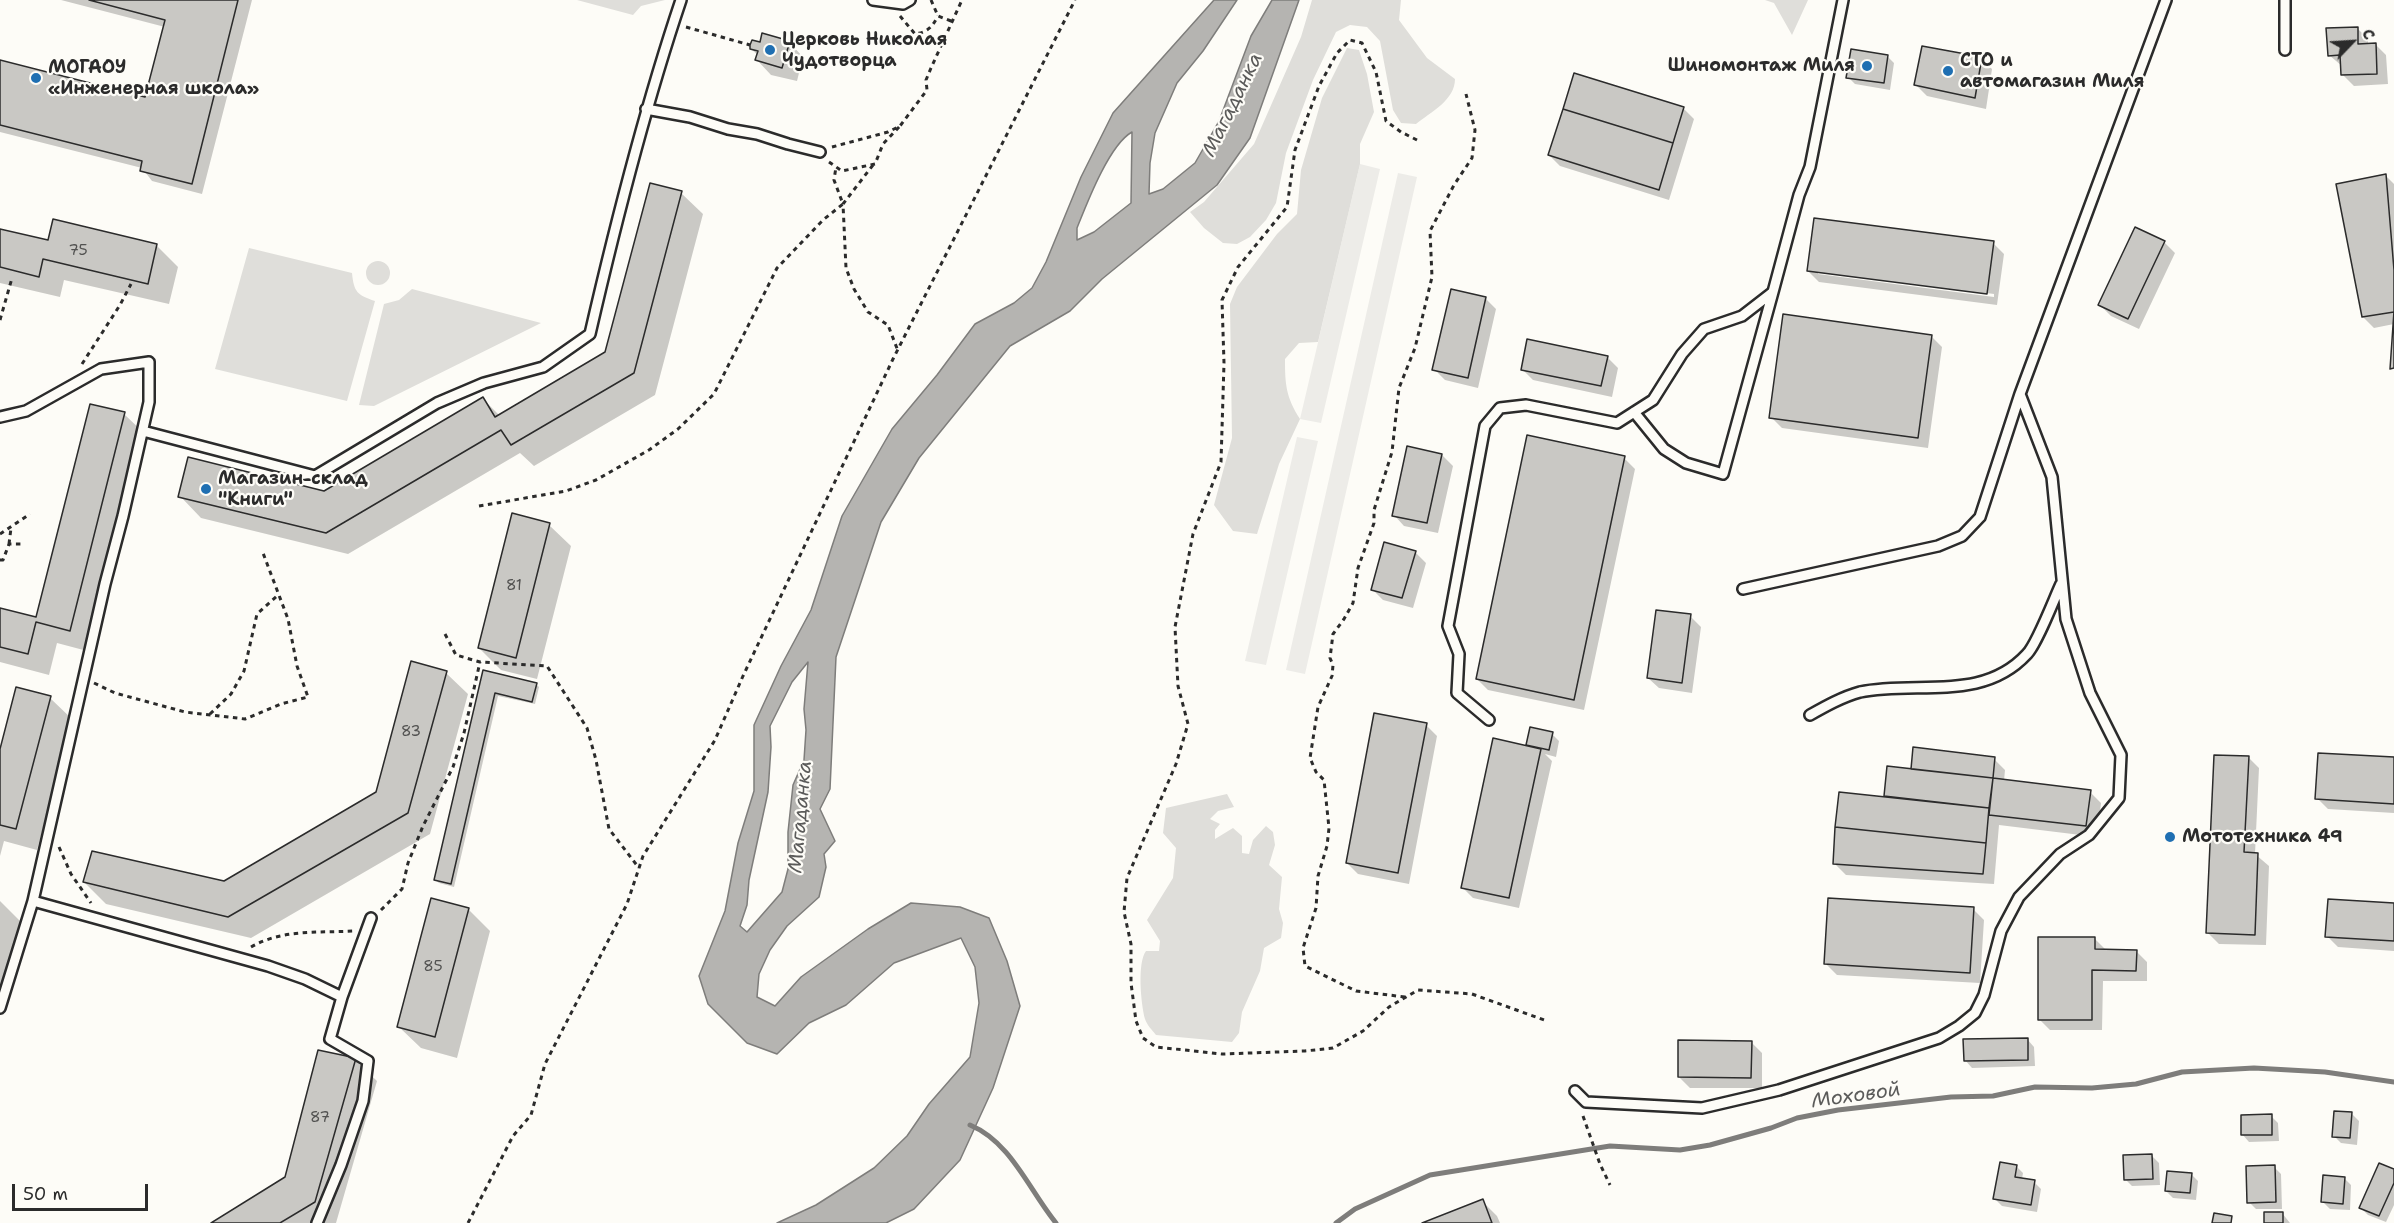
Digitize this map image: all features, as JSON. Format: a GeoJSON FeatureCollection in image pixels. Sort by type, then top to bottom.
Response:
{"type":"FeatureCollection","features":[{"type":"Feature","properties":{"kind":"lane"},"geometry":{"type":"LineString","coordinates":[[143,431],[315,476],[437,404],[484,383],[543,367],[590,334],[619,207],[646,109],[681,0]]}},
{"type":"Feature","properties":{"kind":"lane"},"geometry":{"type":"LineString","coordinates":[[873,0],[906,2]]}},
{"type":"Feature","properties":{"kind":"lane"},"geometry":{"type":"LineString","coordinates":[[1634,412],[1664,449],[1686,463],[1723,474],[1799,195],[1810,167],[1843,0]]}},
{"type":"Feature","properties":{"kind":"lane"},"geometry":{"type":"LineString","coordinates":[[1743,589],[1938,546],[1962,536],[1980,517],[2020,394],[2166,0]]}},
{"type":"Feature","properties":{"kind":"lane"},"geometry":{"type":"LineString","coordinates":[[2285,0],[2285,50]]}},
{"type":"Feature","properties":{"kind":"lane"},"geometry":{"type":"LineString","coordinates":[[646,109],[690,117],[728,129],[822,151]]}},
{"type":"Feature","properties":{"kind":"lane"},"geometry":{"type":"LineString","coordinates":[[1489,720],[1457,693],[1459,654],[1448,626],[1485,426],[1500,408],[1526,405],[1617,423],[1653,400],[1682,354],[1704,329],[1742,316],[1773,292]]}},
{"type":"Feature","properties":{"kind":"lane"},"geometry":{"type":"LineString","coordinates":[[0,417],[26,411],[101,369],[149,362],[149,402],[143,431],[33,901],[0,1008]]}},
{"type":"Feature","properties":{"kind":"lane"},"geometry":{"type":"LineString","coordinates":[[1575,1091],[1586,1102],[1702,1108],[1779,1090],[1939,1038],[1975,1013],[1984,995],[2001,931],[2019,897],[2060,854],[2089,835],[2119,798],[2121,755],[2090,693],[2066,619],[2052,477],[2020,394]]}},
{"type":"Feature","properties":{"kind":"lane"},"geometry":{"type":"LineString","coordinates":[[1810,715],[1841,698],[1862,692],[1966,686],[2005,673],[2028,653],[2062,582]]}},
{"type":"Feature","properties":{"kind":"lane"},"geometry":{"type":"LineString","coordinates":[[33,901],[305,979],[342,997]]}},
{"type":"Feature","properties":{"kind":"lane"},"geometry":{"type":"LineString","coordinates":[[317,1223],[341,1165],[363,1101],[368,1061],[330,1039],[342,997],[371,918]]}},
{"type":"Feature","properties":{"kind":"path"},"geometry":{"type":"LineString","coordinates":[[931,0],[938,16],[951,21]]}},
{"type":"Feature","properties":{"kind":"path"},"geometry":{"type":"LineString","coordinates":[[479,507],[566,491],[596,480],[649,450],[678,429],[714,394],[777,268],[823,220],[843,204],[874,164],[883,144],[900,126],[927,90],[926,80],[962,0]]}},
{"type":"Feature","properties":{"kind":"path"},"geometry":{"type":"LineString","coordinates":[[468,1223],[513,1136],[531,1115],[545,1064],[627,904],[643,856],[715,740],[743,676],[898,351],[1075,0]]}},
{"type":"Feature","properties":{"kind":"path"},"geometry":{"type":"LineString","coordinates":[[906,2],[899,14],[907,27],[915,34],[932,27],[938,16]]}},
{"type":"Feature","properties":{"kind":"path"},"geometry":{"type":"LineString","coordinates":[[673,24],[750,45]]}},
{"type":"Feature","properties":{"kind":"path"},"geometry":{"type":"LineString","coordinates":[[1417,140],[1386,121],[1376,72],[1362,43],[1350,40],[1337,53],[1319,86],[1295,150],[1287,207],[1238,267],[1222,300],[1224,363],[1221,462],[1193,534],[1174,627],[1178,686],[1188,724],[1176,764],[1127,878],[1124,912],[1131,944],[1131,983],[1137,1021],[1143,1038],[1156,1047],[1222,1054],[1305,1051],[1334,1047],[1363,1031],[1389,1007],[1418,990],[1472,994],[1547,1022]]}},
{"type":"Feature","properties":{"kind":"path"},"geometry":{"type":"LineString","coordinates":[[1407,997],[1356,991],[1305,966],[1303,948],[1316,908],[1318,876],[1328,846],[1330,816],[1324,780],[1316,772],[1310,758],[1318,707],[1332,676],[1333,664],[1330,658],[1333,633],[1344,619],[1355,595],[1358,568],[1374,523],[1374,510],[1395,441],[1395,412],[1399,388],[1415,348],[1428,298],[1433,269],[1430,231],[1454,185],[1473,158],[1475,130],[1466,94]]}},
{"type":"Feature","properties":{"kind":"path"},"geometry":{"type":"LineString","coordinates":[[822,151],[888,132],[900,126]]}},
{"type":"Feature","properties":{"kind":"path"},"geometry":{"type":"LineString","coordinates":[[828,161],[842,171],[874,164]]}},
{"type":"Feature","properties":{"kind":"path"},"geometry":{"type":"LineString","coordinates":[[836,167],[834,180],[843,204],[846,268],[854,289],[868,312],[888,325],[898,351]]}},
{"type":"Feature","properties":{"kind":"path"},"geometry":{"type":"LineString","coordinates":[[0,320],[12,278]]}},
{"type":"Feature","properties":{"kind":"path"},"geometry":{"type":"LineString","coordinates":[[77,382],[83,359],[120,305],[131,284]]}},
{"type":"Feature","properties":{"kind":"path"},"geometry":{"type":"LineString","coordinates":[[0,534],[30,514]]}},
{"type":"Feature","properties":{"kind":"path"},"geometry":{"type":"LineString","coordinates":[[0,560],[3,560],[9,544],[11,527]]}},
{"type":"Feature","properties":{"kind":"path"},"geometry":{"type":"LineString","coordinates":[[9,544],[22,544]]}},
{"type":"Feature","properties":{"kind":"path"},"geometry":{"type":"LineString","coordinates":[[85,678],[115,693],[185,712],[245,719],[281,704],[308,697],[297,666],[288,619],[263,553]]}},
{"type":"Feature","properties":{"kind":"path"},"geometry":{"type":"LineString","coordinates":[[210,714],[231,694],[244,671],[257,614],[279,595]]}},
{"type":"Feature","properties":{"kind":"path"},"geometry":{"type":"LineString","coordinates":[[445,634],[456,655],[480,662],[547,666],[587,728],[596,760],[609,829],[639,868]]}},
{"type":"Feature","properties":{"kind":"path"},"geometry":{"type":"LineString","coordinates":[[232,957],[255,944],[278,936],[357,931],[402,889],[408,863],[423,826],[453,767],[464,733],[480,662]]}},
{"type":"Feature","properties":{"kind":"path"},"geometry":{"type":"LineString","coordinates":[[48,830],[60,849],[71,874],[108,923]]}},
{"type":"Feature","properties":{"kind":"path"},"geometry":{"type":"LineString","coordinates":[[1583,1114],[1596,1156],[1610,1185]]}},
{"type":"Feature","properties":{"kind":"shaded area"},"geometry":{"type":"Polygon","coordinates":[[[577,0],[665,0],[641,6],[633,15],[577,0]]]}},
{"type":"Feature","properties":{"kind":"shaded area"},"geometry":{"type":"Polygon","coordinates":[[[1312,0],[1401,0],[1399,20],[1427,58],[1455,79],[1454,86],[1441,105],[1416,124],[1401,123],[1393,110],[1380,41],[1367,27],[1350,25],[1336,32],[1313,80],[1286,153],[1276,203],[1266,220],[1250,237],[1237,244],[1223,243],[1204,228],[1190,212],[1204,202],[1254,144],[1301,37],[1312,0]]]}},
{"type":"Feature","properties":{"kind":"shaded area"},"geometry":{"type":"Polygon","coordinates":[[[1765,0],[1808,0],[1792,35],[1774,3],[1765,0]]]}},
{"type":"Feature","properties":{"kind":"shaded area"},"geometry":{"type":"Polygon","coordinates":[[[1347,48],[1359,50],[1367,74],[1374,112],[1360,144],[1360,164],[1318,342],[1299,343],[1285,359],[1287,391],[1300,419],[1279,464],[1257,534],[1233,531],[1214,505],[1232,438],[1230,304],[1237,287],[1277,234],[1297,214],[1301,170],[1322,98],[1347,48]]]}},
{"type":"Feature","properties":{"kind":"shaded area"},"geometry":{"type":"Polygon","coordinates":[[[1360,164],[1380,169],[1321,423],[1300,419],[1360,164]]]}},
{"type":"Feature","properties":{"kind":"shaded area"},"geometry":{"type":"Polygon","coordinates":[[[1398,173],[1417,177],[1305,674],[1286,670],[1398,173]]]}},
{"type":"Feature","properties":{"kind":"shaded area"},"geometry":{"type":"Polygon","coordinates":[[[249,248],[352,273],[358,292],[375,301],[347,401],[215,369],[249,248]]]}},
{"type":"Feature","properties":{"kind":"shaded area"},"geometry":{"type":"Polygon","coordinates":[[[378,261],[387,264],[390,273],[387,282],[378,285],[369,282],[366,273],[369,264],[378,261]]]}},
{"type":"Feature","properties":{"kind":"shaded area"},"geometry":{"type":"Polygon","coordinates":[[[412,289],[541,323],[374,406],[359,405],[384,304],[399,300],[412,289]]]}},
{"type":"Feature","properties":{"kind":"shaded area"},"geometry":{"type":"Polygon","coordinates":[[[1297,437],[1318,441],[1266,665],[1245,661],[1297,437]]]}},
{"type":"Feature","properties":{"kind":"shaded area"},"geometry":{"type":"Polygon","coordinates":[[[1227,794],[1234,807],[1218,811],[1210,819],[1220,824],[1215,830],[1215,839],[1233,828],[1242,836],[1242,853],[1249,854],[1253,840],[1266,826],[1273,832],[1275,845],[1269,865],[1282,877],[1279,909],[1283,923],[1281,938],[1264,948],[1260,971],[1242,1012],[1239,1033],[1232,1042],[1156,1035],[1145,1019],[1141,994],[1141,965],[1146,951],[1159,951],[1160,941],[1147,920],[1173,878],[1176,848],[1163,833],[1166,808],[1227,794]]]}},
{"type":"Feature","properties":{"kind":"water","name":"Магаданка"},"geometry":{"type":"Polygon","coordinates":[[[1214,0],[1237,0],[1203,51],[1177,83],[1155,133],[1150,163],[1149,194],[1163,189],[1195,163],[1219,121],[1251,36],[1272,0],[1299,0],[1250,138],[1217,185],[1102,279],[1070,311],[1010,346],[919,458],[881,522],[836,657],[830,789],[820,809],[835,841],[824,854],[826,867],[819,897],[787,926],[770,950],[759,974],[757,997],[775,1006],[801,977],[868,929],[911,903],[960,907],[989,918],[1007,961],[1020,1006],[993,1088],[960,1160],[914,1209],[886,1223],[777,1223],[816,1205],[874,1168],[907,1136],[929,1104],[970,1057],[979,1003],[975,967],[961,938],[894,963],[846,1005],[809,1023],[777,1054],[747,1043],[708,1004],[699,976],[725,911],[738,843],[754,791],[754,725],[781,666],[811,610],[842,516],[892,429],[937,375],[975,324],[1014,303],[1032,288],[1046,262],[1081,177],[1113,113],[1214,0]],[[1132,132],[1123,139],[1107,161],[1077,228],[1077,240],[1094,232],[1131,203],[1132,132]],[[808,662],[792,682],[770,726],[768,792],[749,880],[747,905],[740,926],[747,932],[782,892],[788,869],[788,832],[793,785],[804,760],[806,730],[804,709],[808,662]]]}},
{"type":"Feature","properties":{"kind":"building","name":"МОГАОУ «Инженерная школа»"},"geometry":{"type":"Polygon","coordinates":[[[89,0],[238,0],[192,184],[140,171],[142,161],[0,125],[0,60],[145,97],[165,20],[89,0]]]}},
{"type":"Feature","properties":{"kind":"building"},"geometry":{"type":"Polygon","coordinates":[[[2358,27],[2358,44],[2376,43],[2377,74],[2341,75],[2340,55],[2328,56],[2326,28],[2358,27]]]}},
{"type":"Feature","properties":{"kind":"building","name":"Церковь Николая Чудотворца"},"geometry":{"type":"Polygon","coordinates":[[[762,33],[790,41],[782,68],[755,60],[758,51],[750,49],[750,45],[752,40],[760,42],[762,33]]]}},
{"type":"Feature","properties":{"kind":"building","name":"СТО и автомагазин Миля"},"geometry":{"type":"Polygon","coordinates":[[[1922,46],[1982,57],[1975,98],[1914,85],[1922,46]]]}},
{"type":"Feature","properties":{"kind":"building","name":"Шиномонтаж Миля"},"geometry":{"type":"Polygon","coordinates":[[[1851,49],[1888,55],[1884,83],[1846,78],[1851,49]]]}},
{"type":"Feature","properties":{"kind":"building"},"geometry":{"type":"Polygon","coordinates":[[[1574,73],[1684,107],[1673,143],[1563,109],[1574,73]]]}},
{"type":"Feature","properties":{"kind":"building"},"geometry":{"type":"Polygon","coordinates":[[[1563,109],[1673,143],[1659,190],[1548,155],[1563,109]]]}},
{"type":"Feature","properties":{"kind":"building"},"geometry":{"type":"Polygon","coordinates":[[[2386,174],[2394,270],[2394,312],[2362,317],[2336,184],[2386,174]]]}},
{"type":"Feature","properties":{"kind":"building"},"geometry":{"type":"Polygon","coordinates":[[[650,183],[682,191],[634,373],[511,445],[501,430],[326,533],[178,497],[188,457],[324,491],[483,397],[495,417],[605,352],[650,183]]]}},
{"type":"Feature","properties":{"kind":"building"},"geometry":{"type":"Polygon","coordinates":[[[1814,218],[1994,241],[1987,294],[1807,271],[1814,218]]]}},
{"type":"Feature","properties":{"kind":"building"},"geometry":{"type":"Polygon","coordinates":[[[53,219],[157,244],[148,284],[43,259],[39,277],[0,267],[0,229],[48,240],[53,219]]]}},
{"type":"Feature","properties":{"kind":"building"},"geometry":{"type":"Polygon","coordinates":[[[2135,227],[2165,241],[2128,319],[2098,305],[2135,227]]]}},
{"type":"Feature","properties":{"kind":"building"},"geometry":{"type":"Polygon","coordinates":[[[1451,289],[1486,297],[1468,378],[1432,370],[1451,289]]]}},
{"type":"Feature","properties":{"kind":"building"},"geometry":{"type":"Polygon","coordinates":[[[2394,311],[2394,368],[2390,369],[2394,311]]]}},
{"type":"Feature","properties":{"kind":"building"},"geometry":{"type":"Polygon","coordinates":[[[1783,314],[1932,335],[1918,438],[1769,418],[1783,314]]]}},
{"type":"Feature","properties":{"kind":"building"},"geometry":{"type":"Polygon","coordinates":[[[1527,339],[1608,356],[1601,386],[1521,370],[1527,339]]]}},
{"type":"Feature","properties":{"kind":"building"},"geometry":{"type":"Polygon","coordinates":[[[90,404],[125,412],[70,631],[36,622],[28,654],[0,647],[0,608],[36,617],[90,404]]]}},
{"type":"Feature","properties":{"kind":"building"},"geometry":{"type":"Polygon","coordinates":[[[1527,435],[1625,456],[1574,700],[1476,679],[1527,435]]]}},
{"type":"Feature","properties":{"kind":"building"},"geometry":{"type":"Polygon","coordinates":[[[1407,446],[1442,454],[1427,523],[1392,516],[1407,446]]]}},
{"type":"Feature","properties":{"kind":"building"},"geometry":{"type":"Polygon","coordinates":[[[512,513],[550,523],[516,658],[478,648],[512,513]]]}},
{"type":"Feature","properties":{"kind":"building"},"geometry":{"type":"Polygon","coordinates":[[[1384,542],[1416,551],[1402,598],[1371,590],[1384,542]]]}},
{"type":"Feature","properties":{"kind":"building"},"geometry":{"type":"Polygon","coordinates":[[[1656,610],[1691,614],[1682,683],[1647,678],[1656,610]]]}},
{"type":"Feature","properties":{"kind":"building"},"geometry":{"type":"Polygon","coordinates":[[[411,661],[447,671],[408,813],[228,917],[83,882],[92,851],[224,881],[376,792],[411,661]]]}},
{"type":"Feature","properties":{"kind":"building"},"geometry":{"type":"Polygon","coordinates":[[[483,670],[537,683],[532,702],[495,693],[451,884],[434,880],[483,670]]]}},
{"type":"Feature","properties":{"kind":"building"},"geometry":{"type":"Polygon","coordinates":[[[16,687],[51,696],[16,829],[0,825],[0,749],[16,687]]]}},
{"type":"Feature","properties":{"kind":"building"},"geometry":{"type":"Polygon","coordinates":[[[1374,713],[1427,723],[1398,873],[1346,863],[1374,713]]]}},
{"type":"Feature","properties":{"kind":"building"},"geometry":{"type":"Polygon","coordinates":[[[1530,727],[1553,732],[1549,750],[1526,745],[1530,727]]]}},
{"type":"Feature","properties":{"kind":"building"},"geometry":{"type":"Polygon","coordinates":[[[1493,738],[1541,749],[1509,898],[1461,888],[1493,738]]]}},
{"type":"Feature","properties":{"kind":"building"},"geometry":{"type":"Polygon","coordinates":[[[1913,747],[1995,757],[1993,778],[1911,769],[1913,747]]]}},
{"type":"Feature","properties":{"kind":"building"},"geometry":{"type":"Polygon","coordinates":[[[2318,753],[2394,757],[2394,804],[2315,799],[2318,753]]]}},
{"type":"Feature","properties":{"kind":"building"},"geometry":{"type":"Polygon","coordinates":[[[2214,755],[2249,756],[2244,852],[2258,853],[2255,935],[2206,933],[2214,755]]]}},
{"type":"Feature","properties":{"kind":"building"},"geometry":{"type":"Polygon","coordinates":[[[1887,766],[1993,778],[1989,808],[1884,796],[1887,766]]]}},
{"type":"Feature","properties":{"kind":"building"},"geometry":{"type":"Polygon","coordinates":[[[1993,778],[2091,790],[2086,826],[1989,815],[1993,778]]]}},
{"type":"Feature","properties":{"kind":"building"},"geometry":{"type":"Polygon","coordinates":[[[1839,792],[1989,808],[1986,843],[1835,827],[1839,792]]]}},
{"type":"Feature","properties":{"kind":"building"},"geometry":{"type":"Polygon","coordinates":[[[1835,827],[1986,843],[1983,874],[1833,864],[1835,827]]]}},
{"type":"Feature","properties":{"kind":"building"},"geometry":{"type":"Polygon","coordinates":[[[431,898],[469,908],[435,1037],[397,1027],[431,898]]]}},
{"type":"Feature","properties":{"kind":"building"},"geometry":{"type":"Polygon","coordinates":[[[1828,898],[1974,907],[1970,973],[1824,964],[1828,898]]]}},
{"type":"Feature","properties":{"kind":"building"},"geometry":{"type":"Polygon","coordinates":[[[2328,899],[2394,903],[2394,941],[2325,937],[2328,899]]]}},
{"type":"Feature","properties":{"kind":"building"},"geometry":{"type":"Polygon","coordinates":[[[2038,937],[2095,937],[2095,949],[2137,950],[2136,971],[2092,970],[2092,1020],[2038,1020],[2038,937]]]}},
{"type":"Feature","properties":{"kind":"building"},"geometry":{"type":"Polygon","coordinates":[[[2028,1038],[2028,1060],[1964,1061],[1963,1039],[2028,1038]]]}},
{"type":"Feature","properties":{"kind":"building"},"geometry":{"type":"Polygon","coordinates":[[[1678,1040],[1752,1041],[1751,1078],[1678,1077],[1678,1040]]]}},
{"type":"Feature","properties":{"kind":"building"},"geometry":{"type":"Polygon","coordinates":[[[318,1050],[356,1058],[315,1202],[280,1223],[211,1223],[285,1177],[318,1050]]]}},
{"type":"Feature","properties":{"kind":"building"},"geometry":{"type":"Polygon","coordinates":[[[2334,1111],[2352,1112],[2350,1138],[2332,1137],[2334,1111]]]}},
{"type":"Feature","properties":{"kind":"building"},"geometry":{"type":"Polygon","coordinates":[[[2272,1114],[2272,1135],[2241,1135],[2241,1115],[2272,1114]]]}},
{"type":"Feature","properties":{"kind":"building"},"geometry":{"type":"Polygon","coordinates":[[[2152,1154],[2153,1179],[2124,1180],[2123,1155],[2152,1154]]]}},
{"type":"Feature","properties":{"kind":"building"},"geometry":{"type":"Polygon","coordinates":[[[2000,1162],[2017,1165],[2015,1177],[2035,1180],[2031,1205],[1993,1199],[2000,1162]]]}},
{"type":"Feature","properties":{"kind":"building"},"geometry":{"type":"Polygon","coordinates":[[[2379,1163],[2394,1169],[2394,1183],[2379,1216],[2359,1208],[2379,1163]]]}},
{"type":"Feature","properties":{"kind":"building"},"geometry":{"type":"Polygon","coordinates":[[[2275,1165],[2276,1202],[2247,1203],[2246,1166],[2275,1165]]]}},
{"type":"Feature","properties":{"kind":"building"},"geometry":{"type":"Polygon","coordinates":[[[2167,1171],[2192,1173],[2190,1193],[2165,1191],[2167,1171]]]}},
{"type":"Feature","properties":{"kind":"building"},"geometry":{"type":"Polygon","coordinates":[[[2323,1175],[2345,1177],[2343,1204],[2321,1202],[2323,1175]]]}},
{"type":"Feature","properties":{"kind":"building"},"geometry":{"type":"Polygon","coordinates":[[[1483,1199],[1492,1223],[1422,1223],[1483,1199]]]}},
{"type":"Feature","properties":{"kind":"building"},"geometry":{"type":"Polygon","coordinates":[[[2264,1212],[2283,1212],[2283,1223],[2264,1223],[2264,1212]]]}},
{"type":"Feature","properties":{"kind":"building"},"geometry":{"type":"Polygon","coordinates":[[[2214,1213],[2232,1216],[2231,1223],[2212,1223],[2214,1213]]]}},
{"type":"Feature","properties":{"kind":"waterway","name":"Моховой"},"geometry":{"type":"LineString","coordinates":[[1336,1223],[1355,1209],[1430,1175],[1610,1146],[1680,1150],[1710,1145],[1771,1128],[1797,1118],[1838,1110],[1951,1097],[1993,1096],[2035,1087],[2092,1088],[2136,1084],[2182,1072],[2254,1068],[2325,1072],[2394,1082]]}},
{"type":"Feature","properties":{"kind":"waterway","name":"Моховой"},"geometry":{"type":"LineString","coordinates":[[970,1125],[997,1143],[1008,1155],[1056,1223]]}},
{"type":"Feature","properties":{"kind":"place","name":"Церковь Николая Чудотворца"},"geometry":{"type":"Point","coordinates":[770,50]}},
{"type":"Feature","properties":{"kind":"place","name":"Шиномонтаж Миля"},"geometry":{"type":"Point","coordinates":[1867,66]}},
{"type":"Feature","properties":{"kind":"place","name":"СТО и автомагазин Миля"},"geometry":{"type":"Point","coordinates":[1948,71]}},
{"type":"Feature","properties":{"kind":"place","name":"МОГАОУ «Инженерная школа»"},"geometry":{"type":"Point","coordinates":[36,78]}},
{"type":"Feature","properties":{"kind":"place","name":"Магазин-склад \"Книги\""},"geometry":{"type":"Point","coordinates":[206,489]}},
{"type":"Feature","properties":{"kind":"place","name":"Мототехника 49"},"geometry":{"type":"Point","coordinates":[2170,837]}}]}
